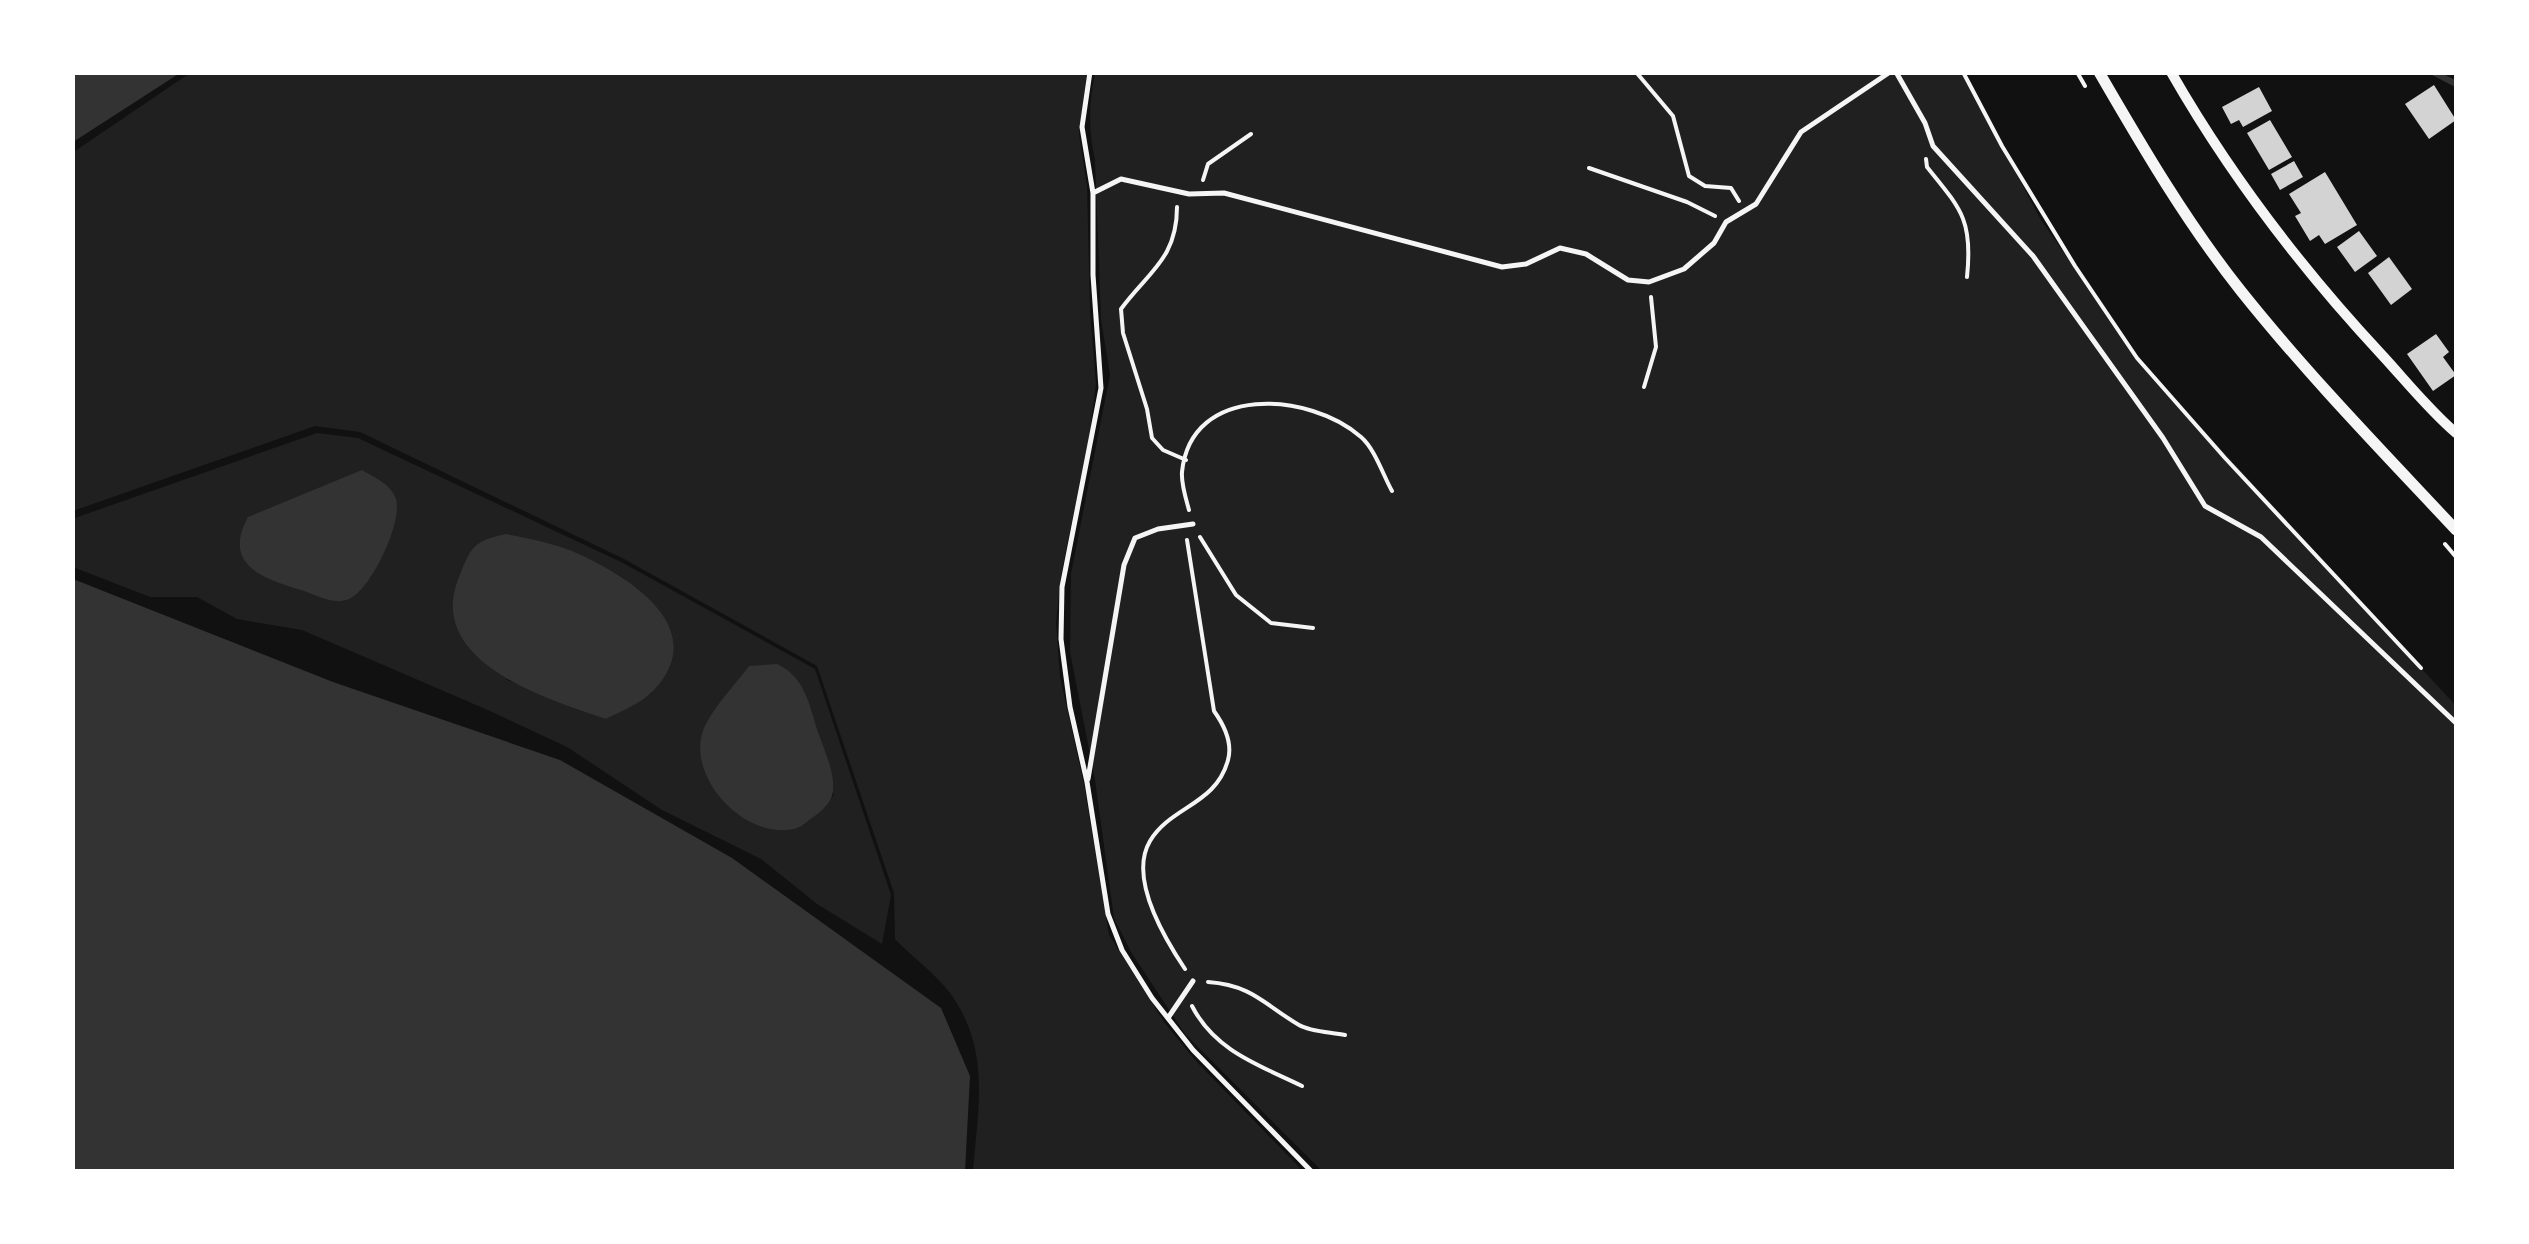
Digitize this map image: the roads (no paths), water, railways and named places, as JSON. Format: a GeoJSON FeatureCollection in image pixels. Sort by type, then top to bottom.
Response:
{"type":"FeatureCollection","features":[{"type":"Feature","properties":{"kind":"street"},"geometry":{"type":"LineString","coordinates":[[2099,72],[2178,204],[2241,290],[2322,386],[2456,530]]}},
{"type":"Feature","properties":{"kind":"street"},"geometry":{"type":"LineString","coordinates":[[2171,72],[2282,240],[2348,318],[2456,433]]}},
{"type":"Feature","properties":{"kind":"lane"},"geometry":{"type":"LineString","coordinates":[[1090,72],[1082,127],[1093,192],[1093,275],[1101,388],[1062,586],[1061,638],[1108,914],[1122,950],[1192,1050],[1312,1172]]}},
{"type":"Feature","properties":{"kind":"lane"},"geometry":{"type":"LineString","coordinates":[[1093,192],[1121,178],[1189,194],[1224,194],[1502,266],[1526,264],[1560,248],[1586,254],[1628,280],[1649,282],[1684,268],[1714,243],[1726,222],[1756,204],[1801,132],[1893,72],[1934,146],[2033,256],[2163,438],[2205,506],[2261,537],[2456,724]]}},
{"type":"Feature","properties":{"kind":"lane"},"geometry":{"type":"LineString","coordinates":[[1087,782],[1124,565],[1136,538],[1158,529],[1193,524]]}},
{"type":"Feature","properties":{"kind":"lane"},"geometry":{"type":"LineString","coordinates":[[1168,1018],[1193,981]]}},
{"type":"Feature","properties":{"kind":"waterway"},"geometry":{"type":"LineString","coordinates":[[2433,72],[2456,84]]}}]}
